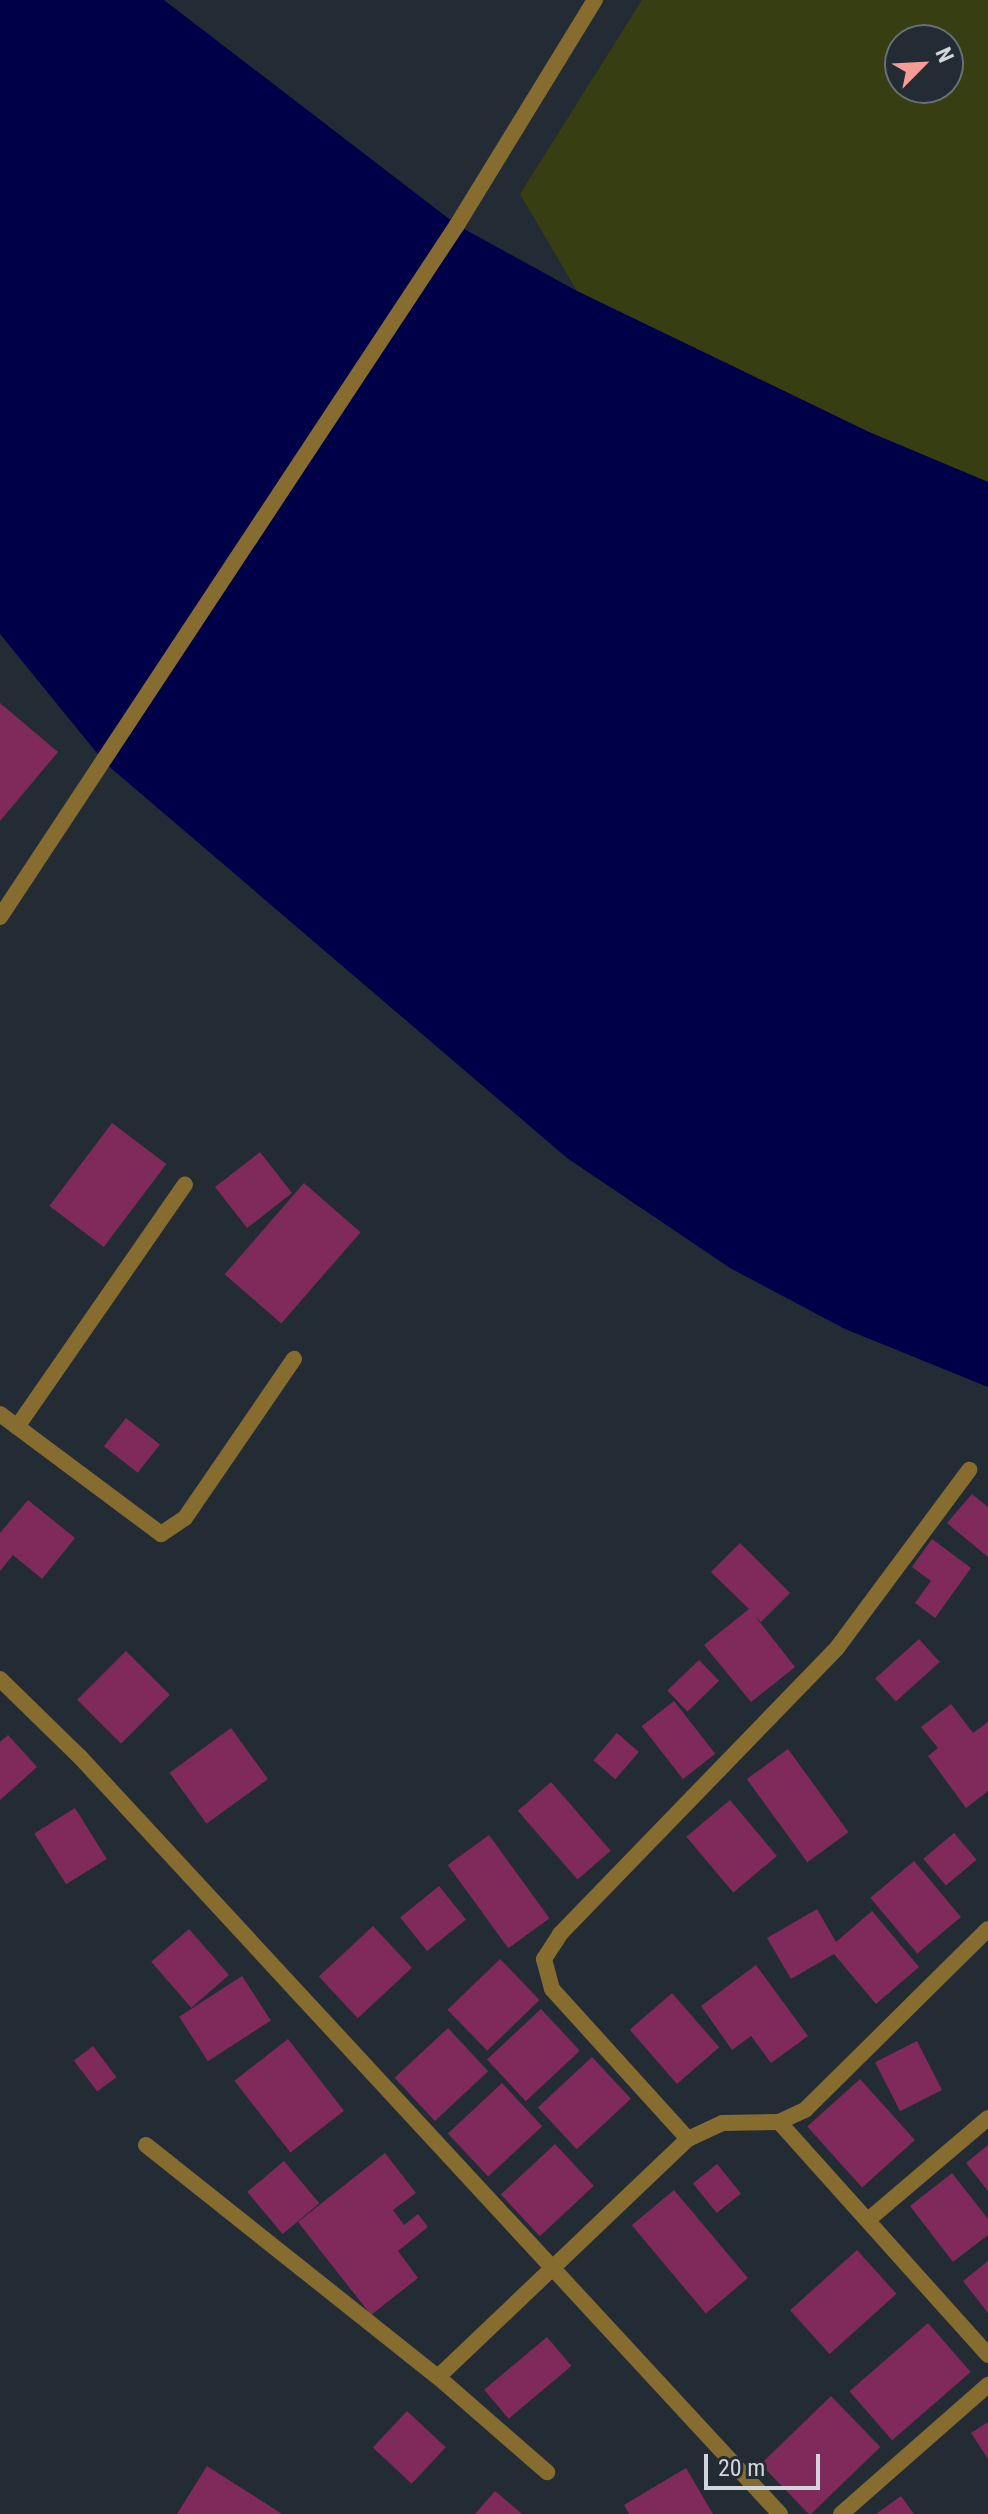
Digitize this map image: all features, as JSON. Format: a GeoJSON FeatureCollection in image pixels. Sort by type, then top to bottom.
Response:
{"type":"FeatureCollection","features":[{"type":"Feature","properties":{"kind":"street"},"geometry":{"type":"LineString","coordinates":[[0,917],[457,225],[595,0]]}},
{"type":"Feature","properties":{"kind":"street"},"geometry":{"type":"LineString","coordinates":[[17,1427],[185,1184]]}},
{"type":"Feature","properties":{"kind":"street"},"geometry":{"type":"LineString","coordinates":[[0,1414],[161,1534],[185,1518],[294,1359]]}},
{"type":"Feature","properties":{"kind":"street"},"geometry":{"type":"LineString","coordinates":[[688,2139],[552,1989],[544,1959],[560,1934],[837,1648],[969,1470]]}},
{"type":"Feature","properties":{"kind":"street"},"geometry":{"type":"LineString","coordinates":[[0,1679],[80,1757],[780,2514]]}},
{"type":"Feature","properties":{"kind":"street"},"geometry":{"type":"LineString","coordinates":[[438,2377],[688,2139],[722,2123],[779,2122],[817,2101],[988,1929]]}},
{"type":"Feature","properties":{"kind":"street"},"geometry":{"type":"LineString","coordinates":[[868,2220],[988,2118]]}},
{"type":"Feature","properties":{"kind":"street"},"geometry":{"type":"LineString","coordinates":[[779,2122],[988,2355]]}},
{"type":"Feature","properties":{"kind":"street"},"geometry":{"type":"LineString","coordinates":[[146,2145],[438,2377],[547,2472]]}},
{"type":"Feature","properties":{"kind":"street"},"geometry":{"type":"LineString","coordinates":[[841,2514],[988,2385]]}},
{"type":"Feature","properties":{"kind":"green space"},"geometry":{"type":"Polygon","coordinates":[[[642,0],[988,0],[988,482],[869,432],[577,291],[520,194],[642,0]]]}},
{"type":"Feature","properties":{"kind":"shaded area"},"geometry":{"type":"Polygon","coordinates":[[[0,0],[164,0],[457,225],[577,291],[869,432],[988,482],[988,1387],[845,1329],[730,1268],[567,1158],[105,763],[0,634],[0,0]]]}},
{"type":"Feature","properties":{"kind":"building"},"geometry":{"type":"Polygon","coordinates":[[[0,703],[58,752],[0,821],[0,703]]]}},
{"type":"Feature","properties":{"kind":"building"},"geometry":{"type":"Polygon","coordinates":[[[112,1123],[166,1164],[104,1247],[49,1206],[112,1123]]]}},
{"type":"Feature","properties":{"kind":"building"},"geometry":{"type":"Polygon","coordinates":[[[260,1152],[292,1193],[247,1228],[215,1187],[260,1152]]]}},
{"type":"Feature","properties":{"kind":"building"},"geometry":{"type":"Polygon","coordinates":[[[304,1183],[361,1232],[281,1324],[225,1274],[304,1183]]]}},
{"type":"Feature","properties":{"kind":"building"},"geometry":{"type":"Polygon","coordinates":[[[126,1418],[160,1444],[138,1473],[104,1446],[126,1418]]]}},
{"type":"Feature","properties":{"kind":"building"},"geometry":{"type":"Polygon","coordinates":[[[972,1494],[988,1507],[988,1557],[947,1523],[972,1494]]]}},
{"type":"Feature","properties":{"kind":"building"},"geometry":{"type":"Polygon","coordinates":[[[28,1500],[75,1538],[42,1579],[13,1555],[0,1571],[0,1533],[28,1500]]]}},
{"type":"Feature","properties":{"kind":"building"},"geometry":{"type":"Polygon","coordinates":[[[932,1539],[971,1568],[935,1618],[915,1603],[931,1581],[912,1567],[932,1539]]]}},
{"type":"Feature","properties":{"kind":"building"},"geometry":{"type":"Polygon","coordinates":[[[740,1543],[790,1593],[761,1622],[755,1616],[795,1667],[751,1702],[704,1645],[749,1609],[711,1572],[740,1543]]]}},
{"type":"Feature","properties":{"kind":"building"},"geometry":{"type":"Polygon","coordinates":[[[919,1639],[940,1662],[896,1702],[875,1678],[919,1639]]]}},
{"type":"Feature","properties":{"kind":"building"},"geometry":{"type":"Polygon","coordinates":[[[126,1651],[170,1695],[121,1744],[77,1700],[126,1651]]]}},
{"type":"Feature","properties":{"kind":"building"},"geometry":{"type":"Polygon","coordinates":[[[699,1660],[719,1681],[687,1711],[667,1691],[699,1660]]]}},
{"type":"Feature","properties":{"kind":"building"},"geometry":{"type":"Polygon","coordinates":[[[674,1701],[715,1754],[683,1779],[642,1726],[674,1701]]]}},
{"type":"Feature","properties":{"kind":"building"},"geometry":{"type":"Polygon","coordinates":[[[951,1704],[973,1733],[988,1722],[988,1791],[966,1808],[928,1756],[938,1748],[921,1727],[951,1704]]]}},
{"type":"Feature","properties":{"kind":"building"},"geometry":{"type":"Polygon","coordinates":[[[231,1728],[268,1779],[207,1824],[170,1773],[231,1728]]]}},
{"type":"Feature","properties":{"kind":"building"},"geometry":{"type":"Polygon","coordinates":[[[617,1733],[639,1752],[615,1779],[593,1760],[617,1733]]]}},
{"type":"Feature","properties":{"kind":"building"},"geometry":{"type":"Polygon","coordinates":[[[8,1735],[37,1767],[0,1800],[0,1742],[8,1735]]]}},
{"type":"Feature","properties":{"kind":"building"},"geometry":{"type":"Polygon","coordinates":[[[788,1749],[849,1832],[807,1862],[747,1779],[788,1749]]]}},
{"type":"Feature","properties":{"kind":"building"},"geometry":{"type":"Polygon","coordinates":[[[551,1782],[611,1851],[577,1880],[518,1811],[551,1782]]]}},
{"type":"Feature","properties":{"kind":"building"},"geometry":{"type":"Polygon","coordinates":[[[730,1800],[777,1856],[733,1893],[686,1837],[730,1800]]]}},
{"type":"Feature","properties":{"kind":"building"},"geometry":{"type":"Polygon","coordinates":[[[75,1808],[107,1859],[66,1884],[34,1833],[75,1808]]]}},
{"type":"Feature","properties":{"kind":"building"},"geometry":{"type":"Polygon","coordinates":[[[954,1833],[976,1860],[946,1886],[923,1859],[954,1833]]]}},
{"type":"Feature","properties":{"kind":"building"},"geometry":{"type":"Polygon","coordinates":[[[489,1835],[550,1918],[508,1948],[448,1865],[489,1835]]]}},
{"type":"Feature","properties":{"kind":"building"},"geometry":{"type":"Polygon","coordinates":[[[914,1861],[961,1917],[917,1954],[870,1898],[914,1861]]]}},
{"type":"Feature","properties":{"kind":"building"},"geometry":{"type":"Polygon","coordinates":[[[439,1886],[466,1919],[427,1951],[400,1917],[439,1886]]]}},
{"type":"Feature","properties":{"kind":"building"},"geometry":{"type":"Polygon","coordinates":[[[817,1909],[836,1942],[872,1911],[919,1967],[876,2004],[834,1954],[791,1979],[767,1938],[817,1909]]]}},
{"type":"Feature","properties":{"kind":"building"},"geometry":{"type":"Polygon","coordinates":[[[373,1926],[412,1968],[358,2018],[319,1976],[373,1926]]]}},
{"type":"Feature","properties":{"kind":"building"},"geometry":{"type":"Polygon","coordinates":[[[189,1929],[229,1975],[191,2008],[151,1962],[189,1929]]]}},
{"type":"Feature","properties":{"kind":"building"},"geometry":{"type":"Polygon","coordinates":[[[500,1959],[540,2000],[487,2051],[447,2010],[500,1959]]]}},
{"type":"Feature","properties":{"kind":"building"},"geometry":{"type":"Polygon","coordinates":[[[756,1965],[808,2036],[771,2063],[751,2036],[732,2050],[701,2006],[756,1965]]]}},
{"type":"Feature","properties":{"kind":"building"},"geometry":{"type":"Polygon","coordinates":[[[242,1976],[271,2020],[208,2061],[179,2017],[242,1976]]]}},
{"type":"Feature","properties":{"kind":"building"},"geometry":{"type":"Polygon","coordinates":[[[672,1993],[719,2047],[677,2084],[630,2030],[672,1993]]]}},
{"type":"Feature","properties":{"kind":"building"},"geometry":{"type":"Polygon","coordinates":[[[541,2009],[580,2051],[526,2101],[487,2059],[541,2009]]]}},
{"type":"Feature","properties":{"kind":"building"},"geometry":{"type":"Polygon","coordinates":[[[448,2028],[488,2071],[435,2121],[395,2078],[448,2028]]]}},
{"type":"Feature","properties":{"kind":"building"},"geometry":{"type":"Polygon","coordinates":[[[288,2039],[344,2111],[290,2153],[234,2081],[288,2039]]]}},
{"type":"Feature","properties":{"kind":"building"},"geometry":{"type":"Polygon","coordinates":[[[917,2041],[942,2090],[900,2111],[875,2062],[917,2041]]]}},
{"type":"Feature","properties":{"kind":"building"},"geometry":{"type":"Polygon","coordinates":[[[93,2046],[116,2077],[97,2092],[74,2060],[93,2046]]]}},
{"type":"Feature","properties":{"kind":"building"},"geometry":{"type":"Polygon","coordinates":[[[592,2057],[631,2099],[577,2149],[538,2107],[592,2057]]]}},
{"type":"Feature","properties":{"kind":"building"},"geometry":{"type":"Polygon","coordinates":[[[860,2079],[915,2140],[862,2187],[807,2127],[860,2079]]]}},
{"type":"Feature","properties":{"kind":"building"},"geometry":{"type":"Polygon","coordinates":[[[502,2083],[542,2126],[488,2177],[448,2133],[502,2083]]]}},
{"type":"Feature","properties":{"kind":"building"},"geometry":{"type":"Polygon","coordinates":[[[555,2144],[594,2186],[540,2236],[501,2194],[555,2144]]]}},
{"type":"Feature","properties":{"kind":"building"},"geometry":{"type":"Polygon","coordinates":[[[988,2145],[988,2191],[966,2163],[988,2145]]]}},
{"type":"Feature","properties":{"kind":"building"},"geometry":{"type":"Polygon","coordinates":[[[385,2153],[416,2193],[393,2210],[404,2225],[418,2214],[428,2227],[398,2251],[418,2278],[371,2315],[298,2222],[385,2153]]]}},
{"type":"Feature","properties":{"kind":"building"},"geometry":{"type":"Polygon","coordinates":[[[284,2161],[319,2203],[283,2234],[247,2192],[284,2161]]]}},
{"type":"Feature","properties":{"kind":"building"},"geometry":{"type":"Polygon","coordinates":[[[717,2164],[741,2194],[717,2213],[693,2184],[717,2164]]]}},
{"type":"Feature","properties":{"kind":"building"},"geometry":{"type":"Polygon","coordinates":[[[952,2173],[988,2219],[988,2235],[953,2262],[910,2206],[952,2173]]]}},
{"type":"Feature","properties":{"kind":"building"},"geometry":{"type":"Polygon","coordinates":[[[674,2190],[748,2278],[706,2313],[632,2225],[674,2190]]]}},
{"type":"Feature","properties":{"kind":"building"},"geometry":{"type":"Polygon","coordinates":[[[857,2250],[896,2294],[830,2354],[790,2310],[857,2250]]]}},
{"type":"Feature","properties":{"kind":"building"},"geometry":{"type":"Polygon","coordinates":[[[988,2261],[988,2313],[963,2281],[988,2261]]]}},
{"type":"Feature","properties":{"kind":"building"},"geometry":{"type":"Polygon","coordinates":[[[928,2323],[971,2372],[892,2440],[850,2391],[928,2323]]]}},
{"type":"Feature","properties":{"kind":"building"},"geometry":{"type":"Polygon","coordinates":[[[547,2337],[571,2366],[509,2419],[484,2390],[547,2337]]]}},
{"type":"Feature","properties":{"kind":"building"},"geometry":{"type":"Polygon","coordinates":[[[831,2396],[880,2447],[811,2514],[761,2464],[831,2396]]]}},
{"type":"Feature","properties":{"kind":"building"},"geometry":{"type":"Polygon","coordinates":[[[407,2411],[446,2447],[412,2484],[373,2448],[407,2411]]]}},
{"type":"Feature","properties":{"kind":"building"},"geometry":{"type":"Polygon","coordinates":[[[988,2422],[988,2459],[971,2433],[988,2422]]]}},
{"type":"Feature","properties":{"kind":"building"},"geometry":{"type":"Polygon","coordinates":[[[207,2466],[282,2514],[177,2514],[207,2466]]]}},
{"type":"Feature","properties":{"kind":"building"},"geometry":{"type":"Polygon","coordinates":[[[686,2468],[713,2514],[629,2514],[624,2505],[686,2468]]]}},
{"type":"Feature","properties":{"kind":"building"},"geometry":{"type":"Polygon","coordinates":[[[495,2491],[522,2514],[475,2514],[495,2491]]]}},
{"type":"Feature","properties":{"kind":"building"},"geometry":{"type":"Polygon","coordinates":[[[901,2496],[914,2514],[876,2514],[901,2496]]]}}]}
